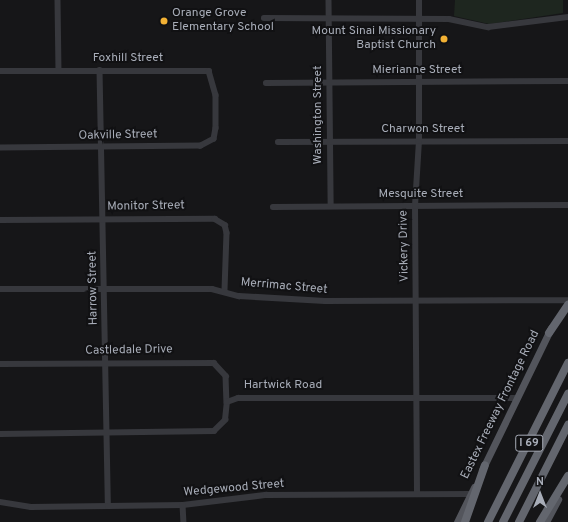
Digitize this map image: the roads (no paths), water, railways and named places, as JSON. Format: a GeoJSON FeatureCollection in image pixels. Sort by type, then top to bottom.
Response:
{"type":"FeatureCollection","features":[{"type":"Feature","properties":{"kind":"highway"},"geometry":{"type":"LineString","coordinates":[[549,333],[568,301]]}},
{"type":"Feature","properties":{"kind":"highway","name":"I 69"},"geometry":{"type":"LineString","coordinates":[[488,522],[568,363]]}},
{"type":"Feature","properties":{"kind":"highway","name":"I 69"},"geometry":{"type":"LineString","coordinates":[[503,522],[568,394]]}},
{"type":"Feature","properties":{"kind":"highway","name":"I 69"},"geometry":{"type":"LineString","coordinates":[[519,522],[568,425]]}},
{"type":"Feature","properties":{"kind":"highway"},"geometry":{"type":"LineString","coordinates":[[465,522],[485,465]]}},
{"type":"Feature","properties":{"kind":"highway"},"geometry":{"type":"LineString","coordinates":[[540,522],[568,478]]}},
{"type":"Feature","properties":{"kind":"main road","name":"Eastex Freeway Frontage Road"},"geometry":{"type":"LineString","coordinates":[[457,522],[549,333]]}},
{"type":"Feature","properties":{"kind":"main road"},"geometry":{"type":"LineString","coordinates":[[546,522],[568,478]]}},
{"type":"Feature","properties":{"kind":"street"},"geometry":{"type":"LineString","coordinates":[[58,0],[59,70]]}},
{"type":"Feature","properties":{"kind":"street","name":"Washington Street"},"geometry":{"type":"LineString","coordinates":[[329,0],[331,206]]}},
{"type":"Feature","properties":{"kind":"street","name":"Vickery Drive"},"geometry":{"type":"LineString","coordinates":[[417,492],[415,206],[419,141],[419,0]]}},
{"type":"Feature","properties":{"kind":"street"},"geometry":{"type":"LineString","coordinates":[[264,18],[419,18],[501,27],[568,17]]}},
{"type":"Feature","properties":{"kind":"street","name":"Harrow Street"},"geometry":{"type":"LineString","coordinates":[[100,70],[103,147],[108,506]]}},
{"type":"Feature","properties":{"kind":"street","name":"Foxhill Street"},"geometry":{"type":"LineString","coordinates":[[0,71],[209,71],[216,95],[216,118]]}},
{"type":"Feature","properties":{"kind":"street","name":"Mierianne Street"},"geometry":{"type":"LineString","coordinates":[[266,83],[568,81]]}},
{"type":"Feature","properties":{"kind":"street","name":"Oakville Street"},"geometry":{"type":"LineString","coordinates":[[0,148],[206,145],[216,134],[216,118]]}},
{"type":"Feature","properties":{"kind":"street","name":"Charwon Street"},"geometry":{"type":"LineString","coordinates":[[278,142],[568,141]]}},
{"type":"Feature","properties":{"kind":"street","name":"Mesquite Street"},"geometry":{"type":"LineString","coordinates":[[273,207],[568,205]]}},
{"type":"Feature","properties":{"kind":"street","name":"Monitor Street"},"geometry":{"type":"LineString","coordinates":[[0,220],[219,220],[227,233],[225,290]]}},
{"type":"Feature","properties":{"kind":"street","name":"Merrimac Street"},"geometry":{"type":"LineString","coordinates":[[0,289],[225,290],[239,296],[325,302],[568,301]]}},
{"type":"Feature","properties":{"kind":"street","name":"Castledale Drive"},"geometry":{"type":"LineString","coordinates":[[0,364],[106,362],[214,363],[226,376],[227,402]]}},
{"type":"Feature","properties":{"kind":"street","name":"Hartwick Road"},"geometry":{"type":"LineString","coordinates":[[227,402],[238,398],[416,396],[517,398]]}},
{"type":"Feature","properties":{"kind":"street"},"geometry":{"type":"LineString","coordinates":[[0,434],[106,434],[214,431],[225,420],[227,402]]}},
{"type":"Feature","properties":{"kind":"street","name":"Wedgewood Street"},"geometry":{"type":"LineString","coordinates":[[0,502],[31,507],[183,505],[266,495],[417,492],[470,494]]}},
{"type":"Feature","properties":{"kind":"street"},"geometry":{"type":"LineString","coordinates":[[183,505],[184,522]]}},
{"type":"Feature","properties":{"kind":"place","name":"Orange Grove Elementary School"},"geometry":{"type":"Point","coordinates":[164,21]}},
{"type":"Feature","properties":{"kind":"place","name":"Mount Sinai Missionary Baptist Church"},"geometry":{"type":"Point","coordinates":[444,39]}}]}
